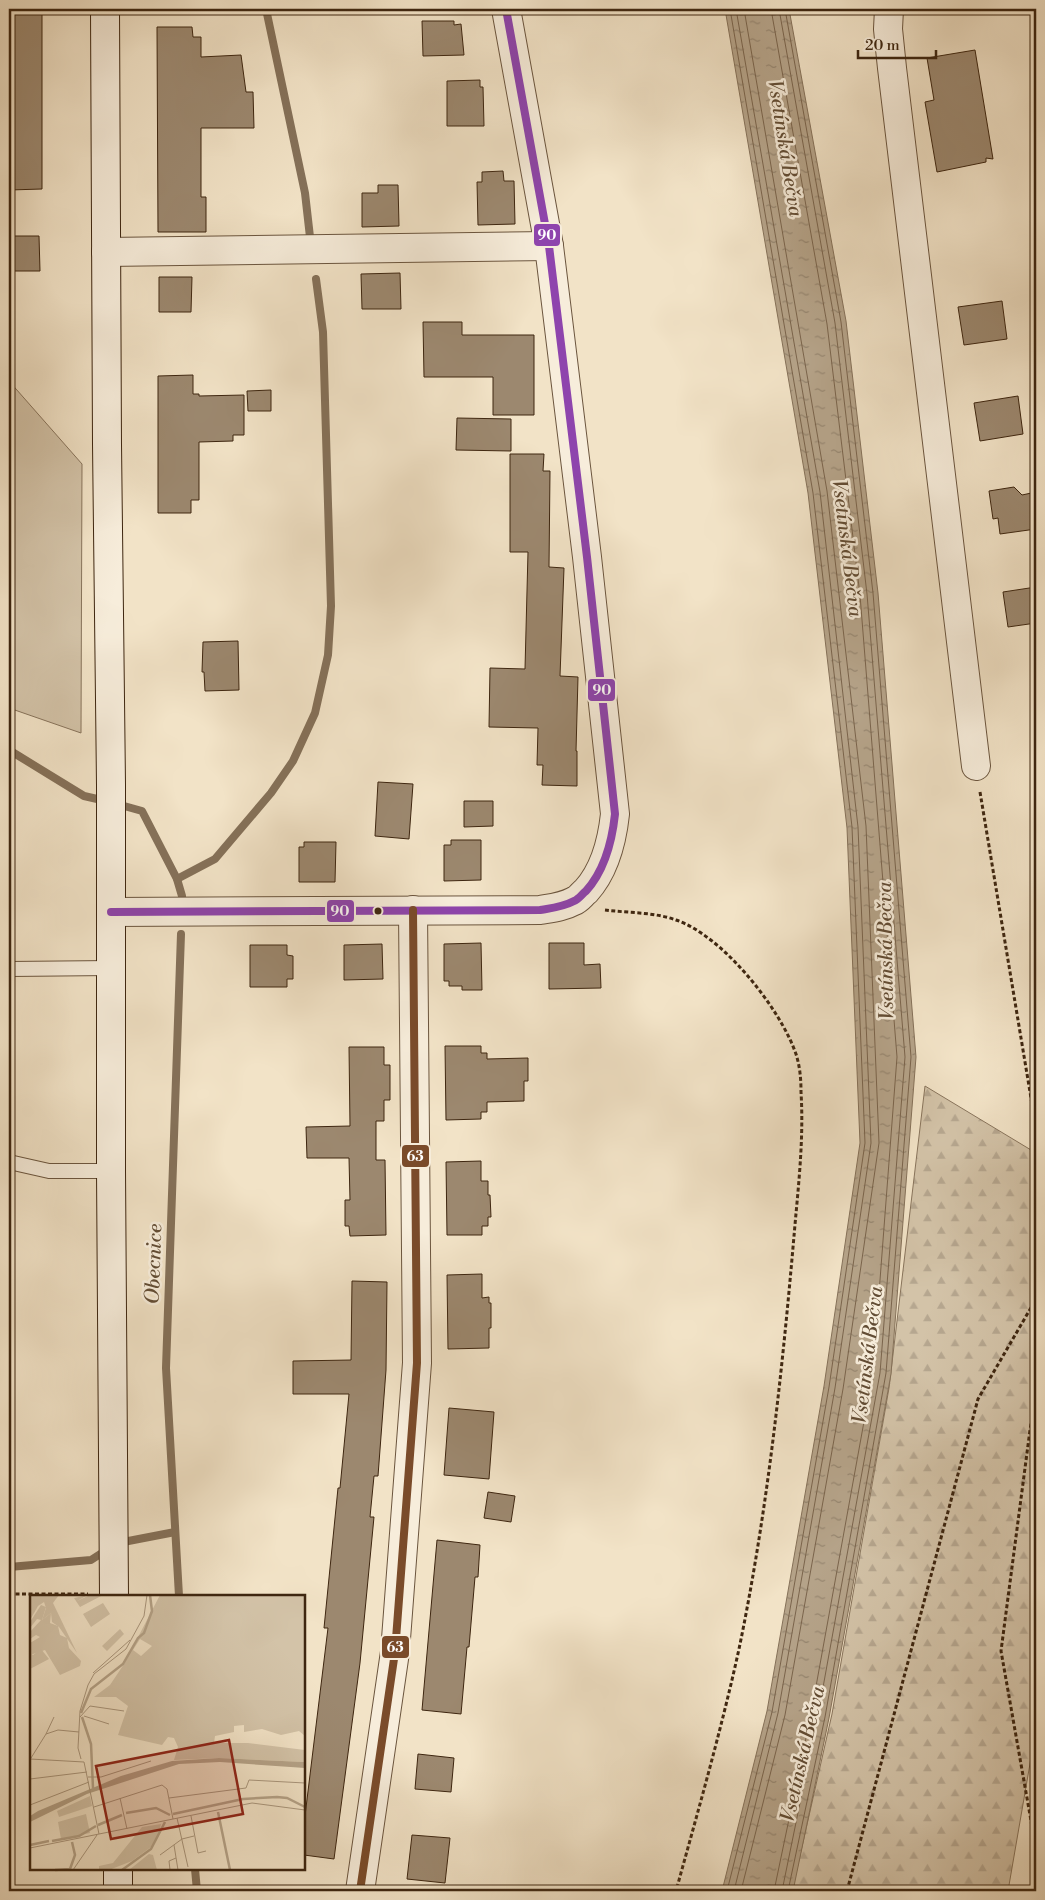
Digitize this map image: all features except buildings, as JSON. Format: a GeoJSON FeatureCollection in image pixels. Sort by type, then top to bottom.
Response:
{"type":"FeatureCollection","features":[{"type":"Feature","properties":{"kind":"street"},"geometry":{"type":"LineString","coordinates":[[105,9],[111,785],[114,1595]]}},
{"type":"Feature","properties":{"kind":"street"},"geometry":{"type":"LineString","coordinates":[[111,912],[540,910],[558,908],[576,900],[591,886],[600,871],[613,837],[615,814],[586,548],[549,246],[506,9]]}},
{"type":"Feature","properties":{"kind":"street"},"geometry":{"type":"LineString","coordinates":[[888,9],[892,68],[976,766]]}},
{"type":"Feature","properties":{"kind":"street"},"geometry":{"type":"LineString","coordinates":[[106,252],[549,246]]}},
{"type":"Feature","properties":{"kind":"street"},"geometry":{"type":"LineString","coordinates":[[360,1891],[395,1652],[417,1364],[414,910]]}},
{"type":"Feature","properties":{"kind":"street"},"geometry":{"type":"LineString","coordinates":[[118,1870],[118,1891]]}},
{"type":"Feature","properties":{"kind":"lane"},"geometry":{"type":"LineString","coordinates":[[9,970],[111,968]]}},
{"type":"Feature","properties":{"kind":"lane"},"geometry":{"type":"LineString","coordinates":[[9,1162],[49,1171],[111,1171]]}},
{"type":"Feature","properties":{"kind":"path"},"geometry":{"type":"LineString","coordinates":[[976,766],[1036,1128]]}},
{"type":"Feature","properties":{"kind":"path"},"geometry":{"type":"LineString","coordinates":[[576,900],[591,908],[601,910],[659,916],[677,920],[702,933],[719,946],[740,967],[764,997],[796,1054],[800,1072],[802,1122],[787,1312],[774,1425],[756,1553],[723,1719],[676,1891]]}},
{"type":"Feature","properties":{"kind":"path"},"geometry":{"type":"LineString","coordinates":[[847,1891],[978,1399],[1036,1299]]}},
{"type":"Feature","properties":{"kind":"path"},"geometry":{"type":"LineString","coordinates":[[1033,1832],[1001,1651],[1036,1396]]}},
{"type":"Feature","properties":{"kind":"path"},"geometry":{"type":"LineString","coordinates":[[9,1594],[114,1595]]}},
{"type":"Feature","properties":{"kind":"path"},"geometry":{"type":"LineString","coordinates":[[1034,1891],[1033,1832],[1036,1808]]}},
{"type":"Feature","properties":{"kind":"green space"},"geometry":{"type":"Polygon","coordinates":[[[9,381],[82,464],[81,733],[9,708],[9,381]]]}},
{"type":"Feature","properties":{"kind":"green space"},"geometry":{"type":"Polygon","coordinates":[[[925,1086],[1036,1153],[1036,1729],[1008,1891],[792,1891],[832,1714],[889,1388],[925,1086]]]}},
{"type":"Feature","properties":{"kind":"water","name":"Vsetínská Bečva"},"geometry":{"type":"Polygon","coordinates":[[[725,9],[789,9],[846,321],[878,593],[916,1057],[891,1374],[829,1718],[793,1891],[722,1891],[767,1711],[824,1386],[860,1143],[847,828],[808,493],[725,9]]]}},
{"type":"Feature","properties":{"kind":"waterway"},"geometry":{"type":"LineString","coordinates":[[266,9],[305,193],[310,237]]}},
{"type":"Feature","properties":{"kind":"waterway"},"geometry":{"type":"LineString","coordinates":[[177,879],[215,859],[271,793],[293,761],[315,713],[328,655],[331,606],[323,332],[316,279]]}},
{"type":"Feature","properties":{"kind":"waterway","name":"Obecnice"},"geometry":{"type":"LineString","coordinates":[[9,750],[84,796],[106,801]]}},
{"type":"Feature","properties":{"kind":"waterway","name":"Obecnice"},"geometry":{"type":"LineString","coordinates":[[117,804],[142,811],[177,879],[182,896]]}},
{"type":"Feature","properties":{"kind":"waterway","name":"Obecnice"},"geometry":{"type":"LineString","coordinates":[[179,1595],[166,1368],[181,934]]}},
{"type":"Feature","properties":{"kind":"waterway"},"geometry":{"type":"LineString","coordinates":[[118,1543],[175,1532]]}},
{"type":"Feature","properties":{"kind":"waterway"},"geometry":{"type":"LineString","coordinates":[[9,1567],[91,1560],[108,1549]]}},
{"type":"Feature","properties":{"kind":"waterway","name":"Obecnice"},"geometry":{"type":"LineString","coordinates":[[195,1870],[197,1891]]}},
{"type":"Feature","properties":{"kind":"transit line","name":"90"},"geometry":{"type":"LineString","coordinates":[[111,912],[540,910],[562,906],[577,899],[593,883],[603,865],[610,845],[615,814],[587,557],[549,246],[506,9]]}},
{"type":"Feature","properties":{"kind":"transit line","name":"63"},"geometry":{"type":"LineString","coordinates":[[360,1891],[395,1652],[417,1363],[413,910]]}}]}
